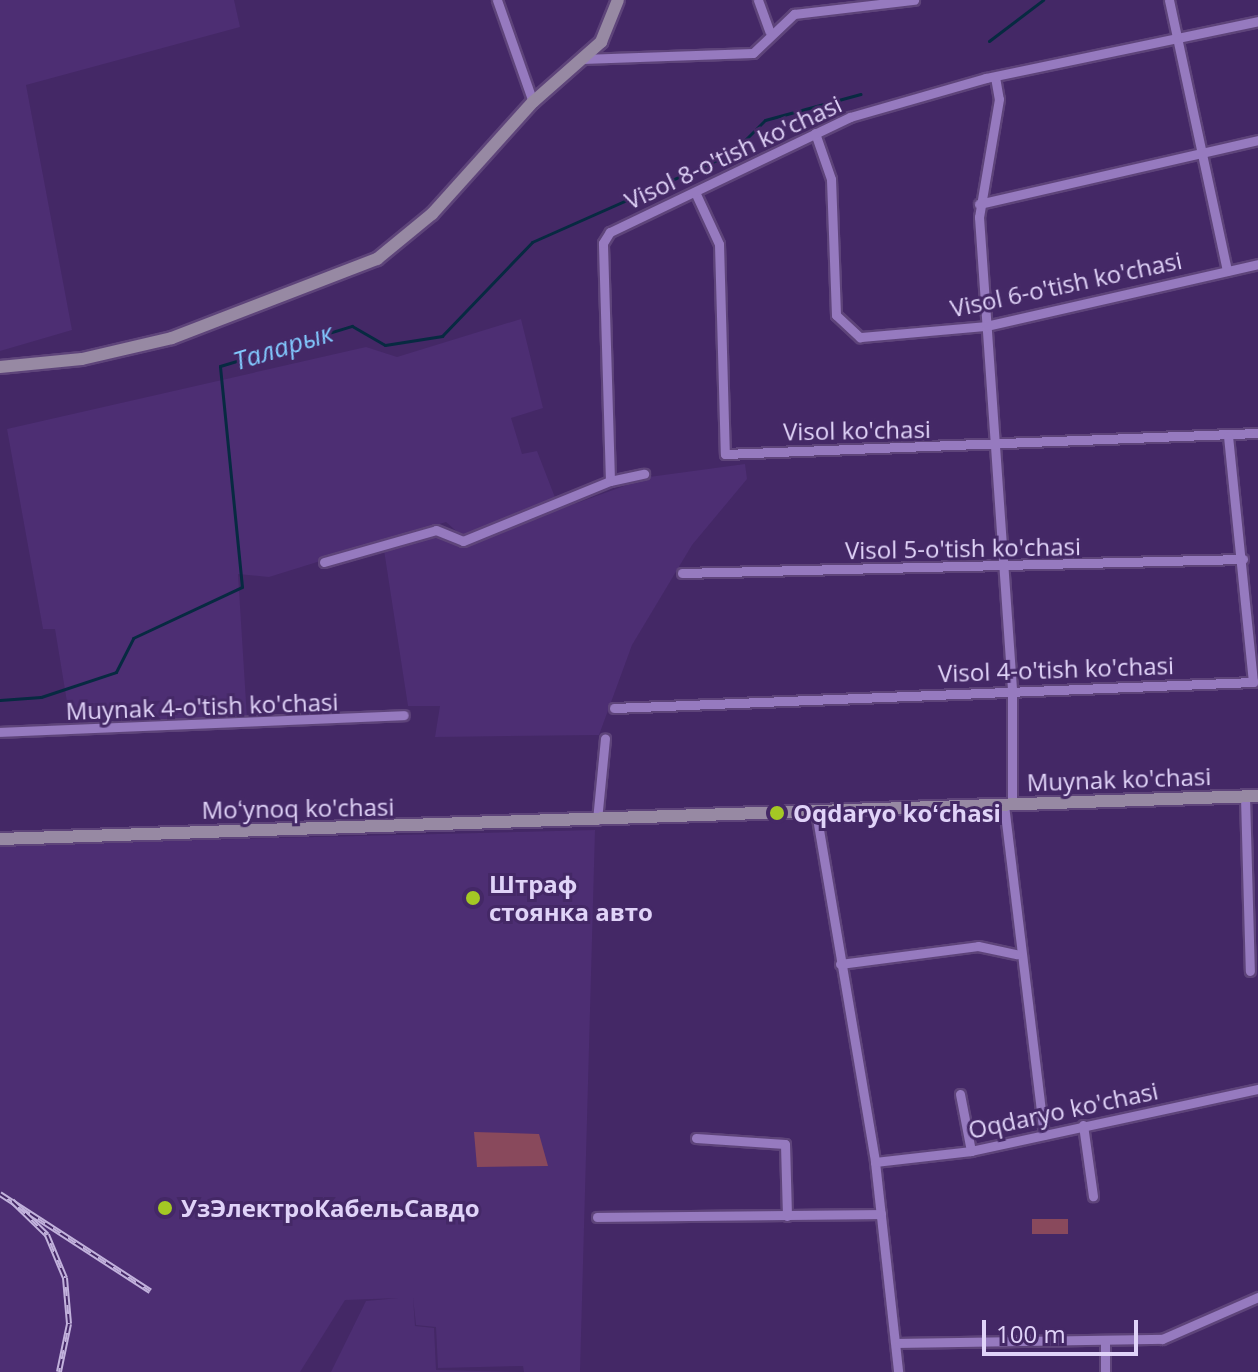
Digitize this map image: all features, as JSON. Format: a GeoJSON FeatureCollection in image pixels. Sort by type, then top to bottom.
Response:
{"type":"FeatureCollection","features":[{"type":"Feature","properties":{"kind":"street"},"geometry":{"type":"LineString","coordinates":[[497,0],[533,102]]}},
{"type":"Feature","properties":{"kind":"street"},"geometry":{"type":"LineString","coordinates":[[0,367],[82,359],[172,338],[360,268],[432,214],[533,102],[608,34],[618,0]]}},
{"type":"Feature","properties":{"kind":"street"},"geometry":{"type":"LineString","coordinates":[[758,0],[769,31]]}},
{"type":"Feature","properties":{"kind":"street"},"geometry":{"type":"LineString","coordinates":[[582,59],[753,53],[769,31],[794,14],[914,0]]}},
{"type":"Feature","properties":{"kind":"street"},"geometry":{"type":"LineString","coordinates":[[1169,0],[1227,271]]}},
{"type":"Feature","properties":{"kind":"street","name":"Visol 8-o'tish ko'chasi"},"geometry":{"type":"LineString","coordinates":[[610,481],[603,243],[610,232],[815,133],[995,77],[1258,21]]}},
{"type":"Feature","properties":{"kind":"street"},"geometry":{"type":"LineString","coordinates":[[995,77],[999,99],[979,204],[1012,690],[1008,805],[1017,954],[1044,1135]]}},
{"type":"Feature","properties":{"kind":"street","name":"Visol 6-o'tish ko'chasi"},"geometry":{"type":"LineString","coordinates":[[815,133],[831,179],[838,319],[860,337],[986,326],[1258,264]]}},
{"type":"Feature","properties":{"kind":"street"},"geometry":{"type":"LineString","coordinates":[[979,204],[1258,140]]}},
{"type":"Feature","properties":{"kind":"street","name":"Visol ko'chasi"},"geometry":{"type":"LineString","coordinates":[[695,192],[719,244],[725,454],[995,447],[1258,433]]}},
{"type":"Feature","properties":{"kind":"street","name":"Visol 4-o'tish ko'chasi"},"geometry":{"type":"LineString","coordinates":[[614,708],[1253,682],[1243,559],[1228,436]]}},
{"type":"Feature","properties":{"kind":"street"},"geometry":{"type":"LineString","coordinates":[[324,562],[436,530],[463,541],[610,481],[644,474]]}},
{"type":"Feature","properties":{"kind":"street","name":"Visol 5-o'tish ko'chasi"},"geometry":{"type":"LineString","coordinates":[[682,573],[1243,559]]}},
{"type":"Feature","properties":{"kind":"street","name":"Muynak 4-o'tish ko'chasi"},"geometry":{"type":"LineString","coordinates":[[0,732],[404,715]]}},
{"type":"Feature","properties":{"kind":"street"},"geometry":{"type":"LineString","coordinates":[[597,820],[605,738]]}},
{"type":"Feature","properties":{"kind":"street"},"geometry":{"type":"LineString","coordinates":[[1250,971],[1252,796]]}},
{"type":"Feature","properties":{"kind":"street","name":"Muynak ko'chasi"},"geometry":{"type":"LineString","coordinates":[[597,820],[1252,796]]}},
{"type":"Feature","properties":{"kind":"street"},"geometry":{"type":"LineString","coordinates":[[816,812],[875,1162],[899,1343],[898,1372]]}},
{"type":"Feature","properties":{"kind":"street","name":"Moʻynoq ko'chasi"},"geometry":{"type":"LineString","coordinates":[[0,839],[597,820]]}},
{"type":"Feature","properties":{"kind":"street"},"geometry":{"type":"LineString","coordinates":[[840,964],[978,946],[1017,954]]}},
{"type":"Feature","properties":{"kind":"street","name":"Oqdaryo ko'chasi"},"geometry":{"type":"LineString","coordinates":[[875,1162],[971,1151],[1258,1089]]}},
{"type":"Feature","properties":{"kind":"street"},"geometry":{"type":"LineString","coordinates":[[960,1094],[971,1151]]}},
{"type":"Feature","properties":{"kind":"street"},"geometry":{"type":"LineString","coordinates":[[1083,1125],[1093,1196]]}},
{"type":"Feature","properties":{"kind":"street"},"geometry":{"type":"LineString","coordinates":[[696,1138],[785,1144],[787,1216]]}},
{"type":"Feature","properties":{"kind":"street"},"geometry":{"type":"LineString","coordinates":[[597,1217],[881,1214]]}},
{"type":"Feature","properties":{"kind":"street"},"geometry":{"type":"LineString","coordinates":[[899,1343],[1162,1339],[1258,1297]]}},
{"type":"Feature","properties":{"kind":"street"},"geometry":{"type":"LineString","coordinates":[[1105,1341],[1105,1372]]}},
{"type":"Feature","properties":{"kind":"shaded area"},"geometry":{"type":"Polygon","coordinates":[[[0,0],[234,0],[240,27],[26,85],[72,330],[0,351],[0,0]]]}},
{"type":"Feature","properties":{"kind":"shaded area"},"geometry":{"type":"Polygon","coordinates":[[[521,319],[543,408],[511,418],[522,454],[537,451],[556,500],[462,536],[446,522],[269,577],[238,574],[247,718],[70,720],[55,629],[43,629],[7,429],[366,347],[397,357],[521,319]]]}},
{"type":"Feature","properties":{"kind":"shaded area"},"geometry":{"type":"Polygon","coordinates":[[[745,464],[747,479],[692,545],[632,645],[599,735],[435,737],[440,706],[408,706],[384,550],[438,535],[458,546],[649,477],[745,464]]]}},
{"type":"Feature","properties":{"kind":"shaded area"},"geometry":{"type":"Polygon","coordinates":[[[595,830],[580,1372],[524,1372],[523,1366],[438,1368],[436,1327],[416,1325],[413,1297],[415,1326],[434,1328],[436,1370],[523,1372],[331,1372],[366,1301],[399,1298],[345,1300],[300,1372],[0,1372],[0,845],[595,830]]]}},
{"type":"Feature","properties":{"kind":"shaded area"},"geometry":{"type":"Polygon","coordinates":[[[474,1132],[539,1134],[548,1166],[477,1167],[474,1132]]]}},
{"type":"Feature","properties":{"kind":"shaded area"},"geometry":{"type":"Polygon","coordinates":[[[1032,1219],[1068,1219],[1068,1234],[1032,1234],[1032,1219]]]}},
{"type":"Feature","properties":{"kind":"waterway","name":"Таларык"},"geometry":{"type":"LineString","coordinates":[[989,41],[1043,0]]}},
{"type":"Feature","properties":{"kind":"waterway","name":"Таларык"},"geometry":{"type":"LineString","coordinates":[[0,700],[41,697],[116,672],[133,638],[242,587],[220,366],[352,326],[385,345],[442,336],[532,242],[731,154],[765,120],[861,94]]}},
{"type":"Feature","properties":{"kind":"railway"},"geometry":{"type":"LineString","coordinates":[[0,1194],[150,1291]]}},
{"type":"Feature","properties":{"kind":"railway"},"geometry":{"type":"LineString","coordinates":[[12,1201],[47,1235],[65,1278],[69,1324],[59,1372]]}},
{"type":"Feature","properties":{"kind":"place","name":"Oqdaryo koʻchasi"},"geometry":{"type":"Point","coordinates":[777,813]}},
{"type":"Feature","properties":{"kind":"place","name":"Штраф стоянка авто"},"geometry":{"type":"Point","coordinates":[473,898]}},
{"type":"Feature","properties":{"kind":"place","name":"УзЭлектроКабельСавдо"},"geometry":{"type":"Point","coordinates":[165,1208]}}]}
